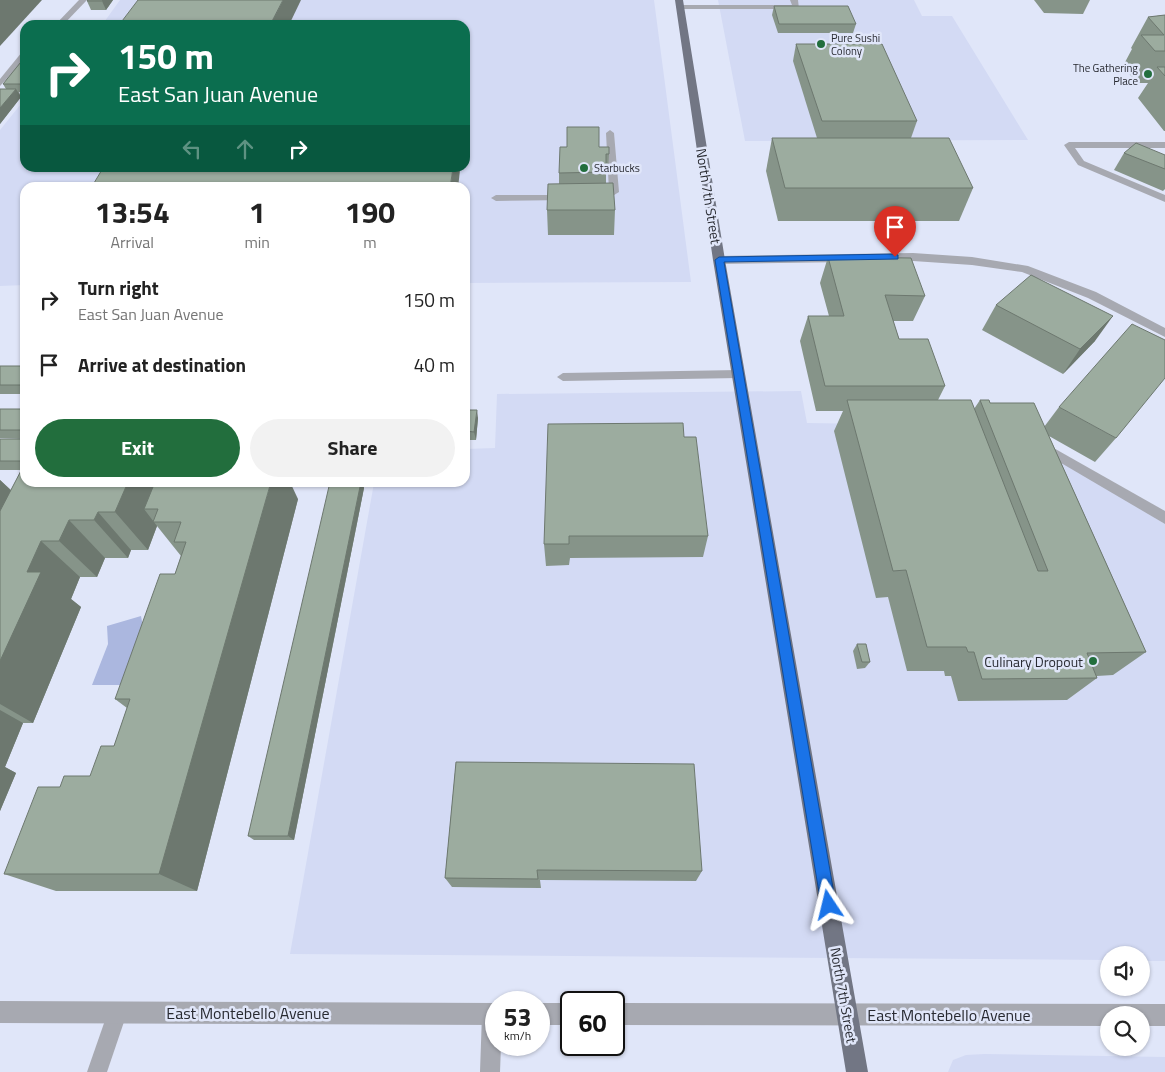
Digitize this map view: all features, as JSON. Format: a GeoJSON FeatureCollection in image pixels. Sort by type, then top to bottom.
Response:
{"type":"FeatureCollection","features":[{"type":"Feature","properties":{"kind":"main road","name":"North 7th Street"},"geometry":{"type":"LineString","coordinates":[[679,3],[719,260],[857,1072]]}},
{"type":"Feature","properties":{"kind":"street"},"geometry":{"type":"LineString","coordinates":[[719,260],[913,256],[972,261],[1024,269],[1092,295],[1165,333]]}},
{"type":"Feature","properties":{"kind":"street","name":"East Montebello Avenue"},"geometry":{"type":"LineString","coordinates":[[0,1012],[485,1014]]}},
{"type":"Feature","properties":{"kind":"street","name":"East Montebello Avenue"},"geometry":{"type":"LineString","coordinates":[[625,1014],[1165,1015]]}},
{"type":"Feature","properties":{"kind":"lane"},"geometry":{"type":"LineString","coordinates":[[63,20],[84,0]]}},
{"type":"Feature","properties":{"kind":"lane"},"geometry":{"type":"LineString","coordinates":[[679,3],[740,3],[796,7],[794,0]]}},
{"type":"Feature","properties":{"kind":"lane"},"geometry":{"type":"LineString","coordinates":[[0,84],[20,60]]}},
{"type":"Feature","properties":{"kind":"lane"},"geometry":{"type":"LineString","coordinates":[[599,198],[608,197],[614,192],[610,133]]}},
{"type":"Feature","properties":{"kind":"lane"},"geometry":{"type":"LineString","coordinates":[[1165,145],[1068,145],[1081,163],[1165,199]]}},
{"type":"Feature","properties":{"kind":"lane"},"geometry":{"type":"LineString","coordinates":[[496,198],[571,198]]}},
{"type":"Feature","properties":{"kind":"lane"},"geometry":{"type":"LineString","coordinates":[[563,377],[739,374]]}},
{"type":"Feature","properties":{"kind":"lane"},"geometry":{"type":"LineString","coordinates":[[1027,438],[1165,518]]}},
{"type":"Feature","properties":{"kind":"lane"},"geometry":{"type":"LineString","coordinates":[[97,1072],[117,1013]]}},
{"type":"Feature","properties":{"kind":"lane"},"geometry":{"type":"LineString","coordinates":[[490,1072],[491,1056]]}},
{"type":"Feature","properties":{"kind":"shaded area"},"geometry":{"type":"Polygon","coordinates":[[[120,0],[654,0],[691,282],[470,283],[470,182],[20,182],[20,285],[0,286],[0,130],[20,105],[20,172],[470,172],[470,20],[106,20],[120,0]]]}},
{"type":"Feature","properties":{"kind":"shaded area"},"geometry":{"type":"Polygon","coordinates":[[[718,0],[914,0],[922,16],[952,16],[1028,140],[745,141],[718,0]]]}},
{"type":"Feature","properties":{"kind":"shaded area"},"geometry":{"type":"Polygon","coordinates":[[[801,391],[807,423],[1003,426],[1165,524],[1165,961],[1150,961],[1150,946],[1100,946],[1100,960],[290,954],[373,487],[470,487],[470,449],[495,448],[497,394],[801,391]]]}},
{"type":"Feature","properties":{"kind":"shaded area"},"geometry":{"type":"Polygon","coordinates":[[[141,616],[144,632],[126,685],[92,685],[108,644],[107,626],[141,616]]]}},
{"type":"Feature","properties":{"kind":"shaded area"},"geometry":{"type":"Polygon","coordinates":[[[966,1055],[1165,1057],[1165,1072],[948,1072],[953,1060],[966,1055]]]}},
{"type":"Feature","properties":{"kind":"building"},"geometry":{"type":"Polygon","coordinates":[[[138,0],[283,0],[273,20],[123,20],[138,0]]]}},
{"type":"Feature","properties":{"kind":"building"},"geometry":{"type":"Polygon","coordinates":[[[774,6],[848,6],[856,24],[779,24],[774,6]]]}},
{"type":"Feature","properties":{"kind":"building"},"geometry":{"type":"Polygon","coordinates":[[[1165,15],[1165,51],[1155,51],[1141,35],[1164,35],[1148,17],[1165,15]]]}},
{"type":"Feature","properties":{"kind":"building"},"geometry":{"type":"Polygon","coordinates":[[[796,44],[882,44],[917,121],[822,121],[796,44]]]}},
{"type":"Feature","properties":{"kind":"building"},"geometry":{"type":"Polygon","coordinates":[[[20,63],[20,84],[3,84],[20,63]]]}},
{"type":"Feature","properties":{"kind":"building"},"geometry":{"type":"Polygon","coordinates":[[[1157,67],[1165,67],[1165,76],[1157,67]]]}},
{"type":"Feature","properties":{"kind":"building"},"geometry":{"type":"Polygon","coordinates":[[[0,89],[16,89],[0,108],[0,89]]]}},
{"type":"Feature","properties":{"kind":"building"},"geometry":{"type":"Polygon","coordinates":[[[567,127],[599,127],[599,147],[609,147],[609,154],[606,154],[606,172],[559,173],[560,147],[567,147],[567,127]]]}},
{"type":"Feature","properties":{"kind":"building"},"geometry":{"type":"Polygon","coordinates":[[[772,138],[949,138],[973,188],[785,188],[772,138]]]}},
{"type":"Feature","properties":{"kind":"building"},"geometry":{"type":"Polygon","coordinates":[[[1136,143],[1165,155],[1165,169],[1124,153],[1136,143]]]}},
{"type":"Feature","properties":{"kind":"building"},"geometry":{"type":"Polygon","coordinates":[[[101,172],[452,172],[451,182],[95,182],[101,172]]]}},
{"type":"Feature","properties":{"kind":"building"},"geometry":{"type":"Polygon","coordinates":[[[613,183],[615,210],[547,210],[548,184],[613,183]]]}},
{"type":"Feature","properties":{"kind":"building"},"geometry":{"type":"Polygon","coordinates":[[[828,257],[911,258],[925,296],[885,295],[899,339],[928,339],[945,386],[825,386],[808,316],[844,316],[828,257]]]}},
{"type":"Feature","properties":{"kind":"building"},"geometry":{"type":"Polygon","coordinates":[[[1031,275],[1113,316],[1080,349],[996,305],[1031,275]]]}},
{"type":"Feature","properties":{"kind":"building"},"geometry":{"type":"Polygon","coordinates":[[[1132,324],[1165,340],[1165,378],[1116,438],[1059,407],[1132,324]]]}},
{"type":"Feature","properties":{"kind":"building"},"geometry":{"type":"Polygon","coordinates":[[[0,366],[20,366],[20,385],[0,385],[0,366]]]}},
{"type":"Feature","properties":{"kind":"building"},"geometry":{"type":"Polygon","coordinates":[[[847,400],[971,400],[1038,571],[1048,571],[980,400],[989,400],[990,403],[1034,403],[1146,652],[1087,653],[1097,678],[982,679],[974,652],[968,652],[966,647],[927,647],[906,570],[893,571],[847,400]]]}},
{"type":"Feature","properties":{"kind":"building"},"geometry":{"type":"Polygon","coordinates":[[[0,409],[20,409],[20,430],[0,430],[0,409]]]}},
{"type":"Feature","properties":{"kind":"building"},"geometry":{"type":"Polygon","coordinates":[[[470,410],[477,410],[474,432],[470,432],[470,410]]]}},
{"type":"Feature","properties":{"kind":"building"},"geometry":{"type":"Polygon","coordinates":[[[683,423],[684,437],[696,437],[708,536],[569,536],[569,544],[544,544],[548,424],[683,423]]]}},
{"type":"Feature","properties":{"kind":"building"},"geometry":{"type":"Polygon","coordinates":[[[0,439],[20,439],[20,461],[0,461],[0,439]]]}},
{"type":"Feature","properties":{"kind":"building"},"geometry":{"type":"Polygon","coordinates":[[[20,473],[20,487],[126,487],[115,512],[98,512],[94,520],[69,520],[59,541],[41,541],[27,572],[41,572],[0,661],[0,511],[20,473]]]}},
{"type":"Feature","properties":{"kind":"building"},"geometry":{"type":"Polygon","coordinates":[[[153,487],[270,487],[159,874],[4,874],[38,787],[60,787],[64,776],[90,776],[101,746],[114,746],[130,699],[115,699],[160,574],[175,574],[186,542],[174,542],[181,522],[153,522],[158,509],[144,509],[153,487]]]}},
{"type":"Feature","properties":{"kind":"building"},"geometry":{"type":"Polygon","coordinates":[[[329,487],[360,487],[288,836],[248,836],[329,487]]]}},
{"type":"Feature","properties":{"kind":"building"},"geometry":{"type":"Polygon","coordinates":[[[857,644],[866,644],[870,662],[862,662],[857,644]]]}},
{"type":"Feature","properties":{"kind":"building"},"geometry":{"type":"Polygon","coordinates":[[[456,762],[694,764],[702,871],[537,870],[538,879],[445,878],[456,762]]]}},
{"type":"Feature","properties":{"kind":"place","name":"Pure Sushi Colony"},"geometry":{"type":"Point","coordinates":[821,44]}},
{"type":"Feature","properties":{"kind":"place","name":"The Gathering Place"},"geometry":{"type":"Point","coordinates":[1148,74]}},
{"type":"Feature","properties":{"kind":"place","name":"Starbucks"},"geometry":{"type":"Point","coordinates":[584,168]}},
{"type":"Feature","properties":{"kind":"place","name":"Culinary Dropout"},"geometry":{"type":"Point","coordinates":[1093,661]}},
{"type":"Feature","properties":{"kind":"route"},"geometry":{"type":"LineString","coordinates":[[829,905],[719,260],[789,257],[895,257]]}}]}
